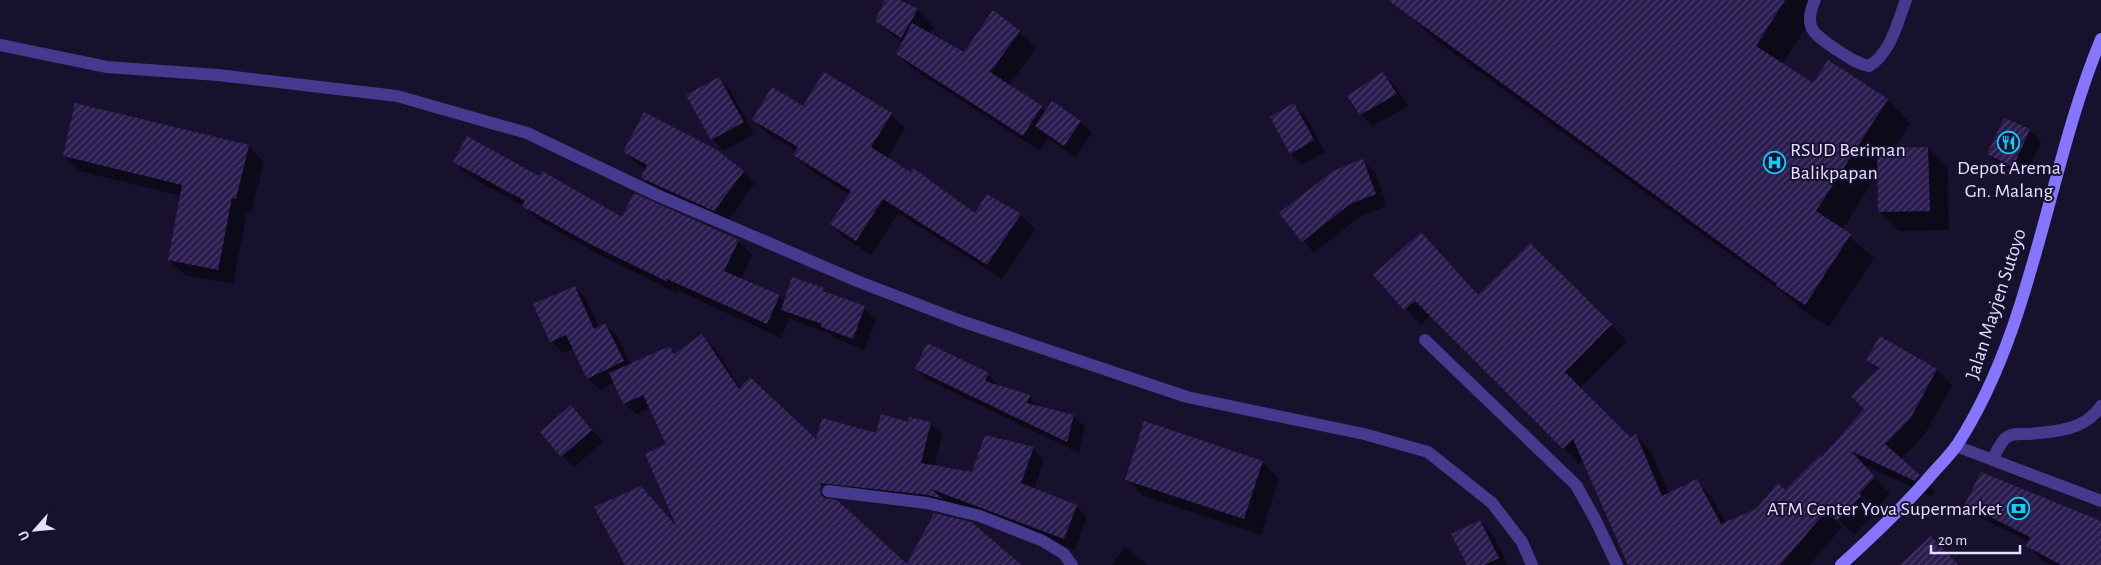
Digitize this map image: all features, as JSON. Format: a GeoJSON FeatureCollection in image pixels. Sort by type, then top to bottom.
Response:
{"type":"FeatureCollection","features":[{"type":"Feature","properties":{"kind":"main road","name":"Jalan Mayjen Sutoyo"},"geometry":{"type":"LineString","coordinates":[[1841,565],[1900,511],[1956,446],[1988,388],[2013,326],[2084,79],[2101,39]]}},
{"type":"Feature","properties":{"kind":"street"},"geometry":{"type":"LineString","coordinates":[[1815,0],[1809,14],[1810,26],[1815,36],[1858,64],[1869,66],[1879,60],[1888,47],[1906,0]]}},
{"type":"Feature","properties":{"kind":"street"},"geometry":{"type":"LineString","coordinates":[[0,45],[107,66],[218,75],[397,96],[527,133],[657,195],[857,281],[961,321],[1188,397],[1364,434],[1428,452],[1492,503],[1522,542],[1532,565]]}},
{"type":"Feature","properties":{"kind":"street"},"geometry":{"type":"LineString","coordinates":[[1425,340],[1576,485],[1617,565]]}},
{"type":"Feature","properties":{"kind":"street"},"geometry":{"type":"LineString","coordinates":[[1992,460],[2006,438],[2014,434],[2056,432],[2070,429],[2084,422],[2101,406]]}},
{"type":"Feature","properties":{"kind":"street"},"geometry":{"type":"LineString","coordinates":[[1956,446],[2101,501]]}},
{"type":"Feature","properties":{"kind":"street"},"geometry":{"type":"LineString","coordinates":[[828,491],[927,503],[980,516],[1043,541],[1064,554],[1072,565]]}},
{"type":"Feature","properties":{"kind":"building"},"geometry":{"type":"Polygon","coordinates":[[[885,0],[899,0],[918,9],[901,38],[875,21],[885,0]]]}},
{"type":"Feature","properties":{"kind":"building","name":"RSUD Beriman Balikpapan"},"geometry":{"type":"Polygon","coordinates":[[[1388,0],[1785,0],[1756,46],[1813,83],[1828,60],[1888,99],[1816,211],[1851,234],[1805,305],[1776,286],[1777,284],[1388,0]]]}},
{"type":"Feature","properties":{"kind":"building"},"geometry":{"type":"Polygon","coordinates":[[[993,10],[1020,31],[990,72],[1042,106],[1023,136],[896,54],[912,23],[964,52],[993,10]]]}},
{"type":"Feature","properties":{"kind":"building"},"geometry":{"type":"Polygon","coordinates":[[[824,72],[892,113],[871,147],[910,172],[913,168],[975,213],[987,194],[1021,214],[987,265],[883,199],[856,241],[830,224],[851,191],[793,155],[798,147],[752,120],[772,87],[803,106],[824,72]]]}},
{"type":"Feature","properties":{"kind":"building"},"geometry":{"type":"Polygon","coordinates":[[[1383,72],[1397,94],[1360,115],[1347,96],[1383,72]]]}},
{"type":"Feature","properties":{"kind":"building"},"geometry":{"type":"Polygon","coordinates":[[[719,77],[744,122],[711,140],[686,95],[719,77]]]}},
{"type":"Feature","properties":{"kind":"building"},"geometry":{"type":"Polygon","coordinates":[[[1052,101],[1081,121],[1064,146],[1035,126],[1052,101]]]}},
{"type":"Feature","properties":{"kind":"building"},"geometry":{"type":"Polygon","coordinates":[[[75,103],[249,145],[236,199],[232,198],[218,270],[168,260],[182,185],[63,156],[75,103]]]}},
{"type":"Feature","properties":{"kind":"building"},"geometry":{"type":"Polygon","coordinates":[[[1294,103],[1314,140],[1290,154],[1270,117],[1294,103]]]}},
{"type":"Feature","properties":{"kind":"building"},"geometry":{"type":"Polygon","coordinates":[[[644,112],[717,150],[744,171],[714,211],[641,178],[647,165],[623,152],[644,112]]]}},
{"type":"Feature","properties":{"kind":"building","name":"Depot Arema Gn. Malang"},"geometry":{"type":"Polygon","coordinates":[[[2004,118],[2030,129],[2013,167],[1987,154],[2004,118]]]}},
{"type":"Feature","properties":{"kind":"building"},"geometry":{"type":"Polygon","coordinates":[[[467,136],[539,176],[542,171],[622,217],[634,193],[739,240],[724,271],[780,295],[767,324],[665,278],[668,282],[590,244],[522,206],[525,201],[453,162],[467,136]]]}},
{"type":"Feature","properties":{"kind":"building"},"geometry":{"type":"Polygon","coordinates":[[[1928,147],[1930,211],[1878,212],[1877,148],[1928,147]]]}},
{"type":"Feature","properties":{"kind":"building"},"geometry":{"type":"Polygon","coordinates":[[[1363,159],[1376,194],[1350,204],[1302,242],[1279,213],[1333,171],[1363,159]]]}},
{"type":"Feature","properties":{"kind":"building"},"geometry":{"type":"Polygon","coordinates":[[[1421,232],[1478,295],[1530,243],[1612,324],[1565,372],[1631,438],[1636,434],[1662,496],[1697,479],[1721,524],[1756,509],[1778,483],[1785,490],[1820,455],[1822,457],[1864,409],[1851,396],[1879,368],[1866,360],[1880,336],[1937,369],[1910,419],[1885,444],[1920,475],[1915,481],[1851,451],[1875,477],[1859,494],[1861,496],[1837,520],[1827,510],[1780,565],[1628,565],[1573,439],[1563,449],[1415,301],[1404,310],[1373,275],[1421,232]]]}},
{"type":"Feature","properties":{"kind":"building"},"geometry":{"type":"Polygon","coordinates":[[[792,277],[824,288],[823,291],[865,306],[853,339],[821,327],[822,324],[781,310],[792,277]]]}},
{"type":"Feature","properties":{"kind":"building"},"geometry":{"type":"Polygon","coordinates":[[[575,286],[594,329],[605,323],[624,361],[587,379],[566,335],[550,342],[533,304],[575,286]]]}},
{"type":"Feature","properties":{"kind":"building"},"geometry":{"type":"Polygon","coordinates":[[[702,334],[739,389],[750,377],[816,439],[822,418],[876,433],[881,414],[908,422],[909,417],[931,422],[921,463],[972,472],[985,435],[1034,447],[1021,483],[1077,505],[1064,539],[931,489],[943,499],[928,495],[819,483],[822,486],[820,491],[823,497],[837,500],[907,564],[934,513],[971,522],[1022,565],[625,565],[594,507],[641,486],[677,527],[645,454],[666,444],[643,395],[623,404],[609,373],[670,346],[674,354],[702,334]]]}},
{"type":"Feature","properties":{"kind":"building"},"geometry":{"type":"Polygon","coordinates":[[[927,343],[989,373],[985,381],[1030,395],[1027,403],[1074,415],[1067,442],[915,369],[927,343]]]}},
{"type":"Feature","properties":{"kind":"building"},"geometry":{"type":"Polygon","coordinates":[[[571,405],[592,430],[561,457],[540,432],[571,405]]]}},
{"type":"Feature","properties":{"kind":"building"},"geometry":{"type":"Polygon","coordinates":[[[1144,421],[1263,461],[1244,519],[1125,480],[1144,421]]]}},
{"type":"Feature","properties":{"kind":"building"},"geometry":{"type":"Polygon","coordinates":[[[1981,472],[2101,521],[2101,565],[2061,565],[2026,546],[2030,537],[1965,504],[1981,472]]]}},
{"type":"Feature","properties":{"kind":"building"},"geometry":{"type":"Polygon","coordinates":[[[1480,520],[1499,558],[1485,565],[1467,565],[1451,534],[1480,520]]]}},
{"type":"Feature","properties":{"kind":"building"},"geometry":{"type":"Polygon","coordinates":[[[1931,536],[1958,565],[1900,565],[1931,536]]]}},
{"type":"Feature","properties":{"kind":"place","name":"Depot Arema Gn. Malang"},"geometry":{"type":"Point","coordinates":[2009,142]}},
{"type":"Feature","properties":{"kind":"place","name":"RSUD Beriman Balikpapan"},"geometry":{"type":"Point","coordinates":[1774,162]}},
{"type":"Feature","properties":{"kind":"place","name":"ATM Center Yova Supermarket"},"geometry":{"type":"Point","coordinates":[2018,509]}}]}
